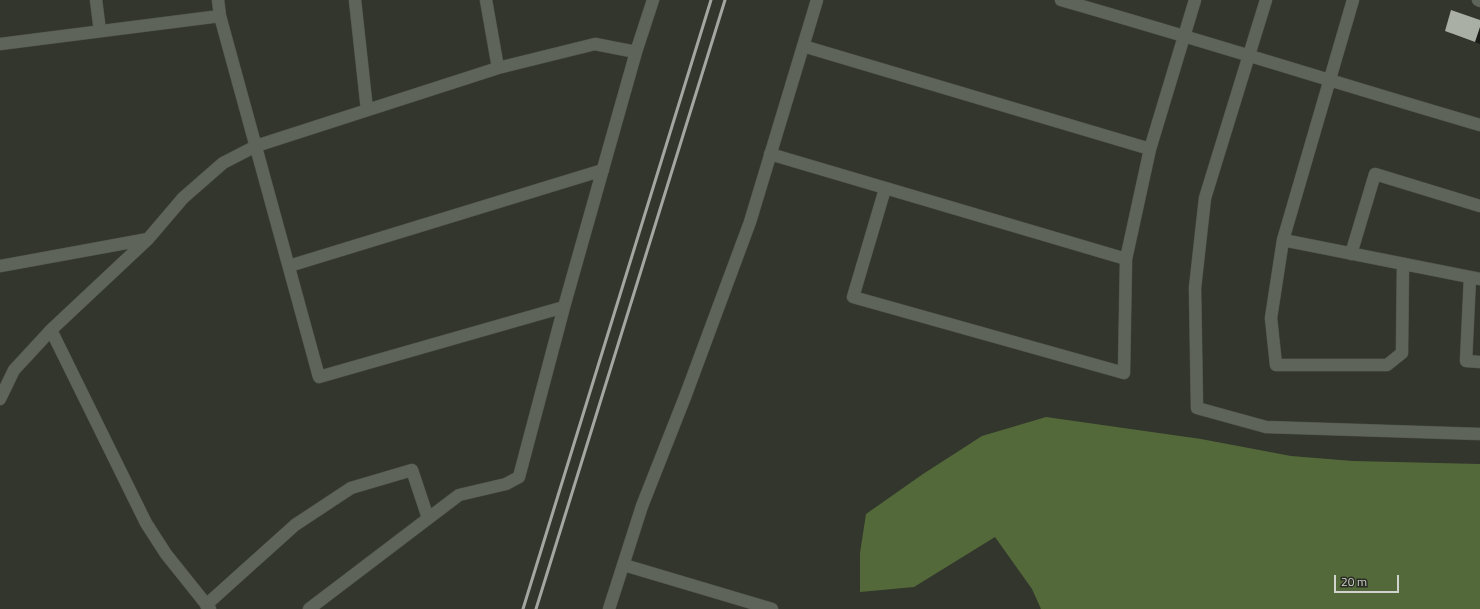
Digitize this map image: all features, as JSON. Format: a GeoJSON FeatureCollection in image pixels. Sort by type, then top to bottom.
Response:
{"type":"FeatureCollection","features":[{"type":"Feature","properties":{"kind":"street"},"geometry":{"type":"LineString","coordinates":[[96,0],[100,31]]}},
{"type":"Feature","properties":{"kind":"street"},"geometry":{"type":"LineString","coordinates":[[218,0],[220,16],[318,377],[564,307]]}},
{"type":"Feature","properties":{"kind":"street"},"geometry":{"type":"LineString","coordinates":[[355,0],[367,110]]}},
{"type":"Feature","properties":{"kind":"street"},"geometry":{"type":"LineString","coordinates":[[486,0],[498,68]]}},
{"type":"Feature","properties":{"kind":"street"},"geometry":{"type":"LineString","coordinates":[[309,609],[459,495],[506,484],[519,477],[564,307],[636,52],[653,0]]}},
{"type":"Feature","properties":{"kind":"street"},"geometry":{"type":"LineString","coordinates":[[609,609],[642,506],[686,397],[750,222],[817,0]]}},
{"type":"Feature","properties":{"kind":"street"},"geometry":{"type":"LineString","coordinates":[[1061,0],[1184,35],[1328,81],[1480,126]]}},
{"type":"Feature","properties":{"kind":"street"},"geometry":{"type":"LineString","coordinates":[[886,188],[853,296],[1124,373],[1126,259],[1150,149],[1195,0]]}},
{"type":"Feature","properties":{"kind":"street"},"geometry":{"type":"LineString","coordinates":[[1266,0],[1205,198],[1195,288],[1197,408],[1266,427],[1480,434]]}},
{"type":"Feature","properties":{"kind":"street"},"geometry":{"type":"LineString","coordinates":[[1353,0],[1328,81],[1283,240],[1271,318],[1276,365],[1387,365],[1402,353],[1403,264]]}},
{"type":"Feature","properties":{"kind":"street"},"geometry":{"type":"LineString","coordinates":[[0,44],[220,16]]}},
{"type":"Feature","properties":{"kind":"street"},"geometry":{"type":"LineString","coordinates":[[0,399],[14,370],[51,330],[148,239],[183,198],[223,163],[256,146],[498,68],[595,44],[636,52]]}},
{"type":"Feature","properties":{"kind":"street"},"geometry":{"type":"LineString","coordinates":[[803,46],[1150,149]]}},
{"type":"Feature","properties":{"kind":"street"},"geometry":{"type":"LineString","coordinates":[[770,154],[1126,259]]}},
{"type":"Feature","properties":{"kind":"street"},"geometry":{"type":"LineString","coordinates":[[289,266],[603,170]]}},
{"type":"Feature","properties":{"kind":"street"},"geometry":{"type":"LineString","coordinates":[[1351,254],[1374,174],[1480,206]]}},
{"type":"Feature","properties":{"kind":"street"},"geometry":{"type":"LineString","coordinates":[[0,266],[148,239]]}},
{"type":"Feature","properties":{"kind":"street"},"geometry":{"type":"LineString","coordinates":[[1283,240],[1475,278],[1466,361],[1480,362]]}},
{"type":"Feature","properties":{"kind":"street"},"geometry":{"type":"LineString","coordinates":[[51,330],[146,523],[166,554],[208,607],[295,525],[351,488],[412,470],[428,518]]}},
{"type":"Feature","properties":{"kind":"street"},"geometry":{"type":"LineString","coordinates":[[624,565],[772,609]]}},
{"type":"Feature","properties":{"kind":"green space"},"geometry":{"type":"Polygon","coordinates":[[[1046,417],[1201,439],[1291,456],[1353,461],[1480,464],[1480,609],[1041,609],[1032,589],[995,537],[914,587],[860,592],[860,553],[866,514],[923,474],[982,436],[1046,417]]]}},
{"type":"Feature","properties":{"kind":"building"},"geometry":{"type":"Polygon","coordinates":[[[1451,10],[1480,20],[1480,27],[1475,42],[1445,31],[1451,10]]]}},
{"type":"Feature","properties":{"kind":"railway"},"geometry":{"type":"LineString","coordinates":[[523,609],[711,0]]}},
{"type":"Feature","properties":{"kind":"railway"},"geometry":{"type":"LineString","coordinates":[[536,609],[725,0]]}}]}
